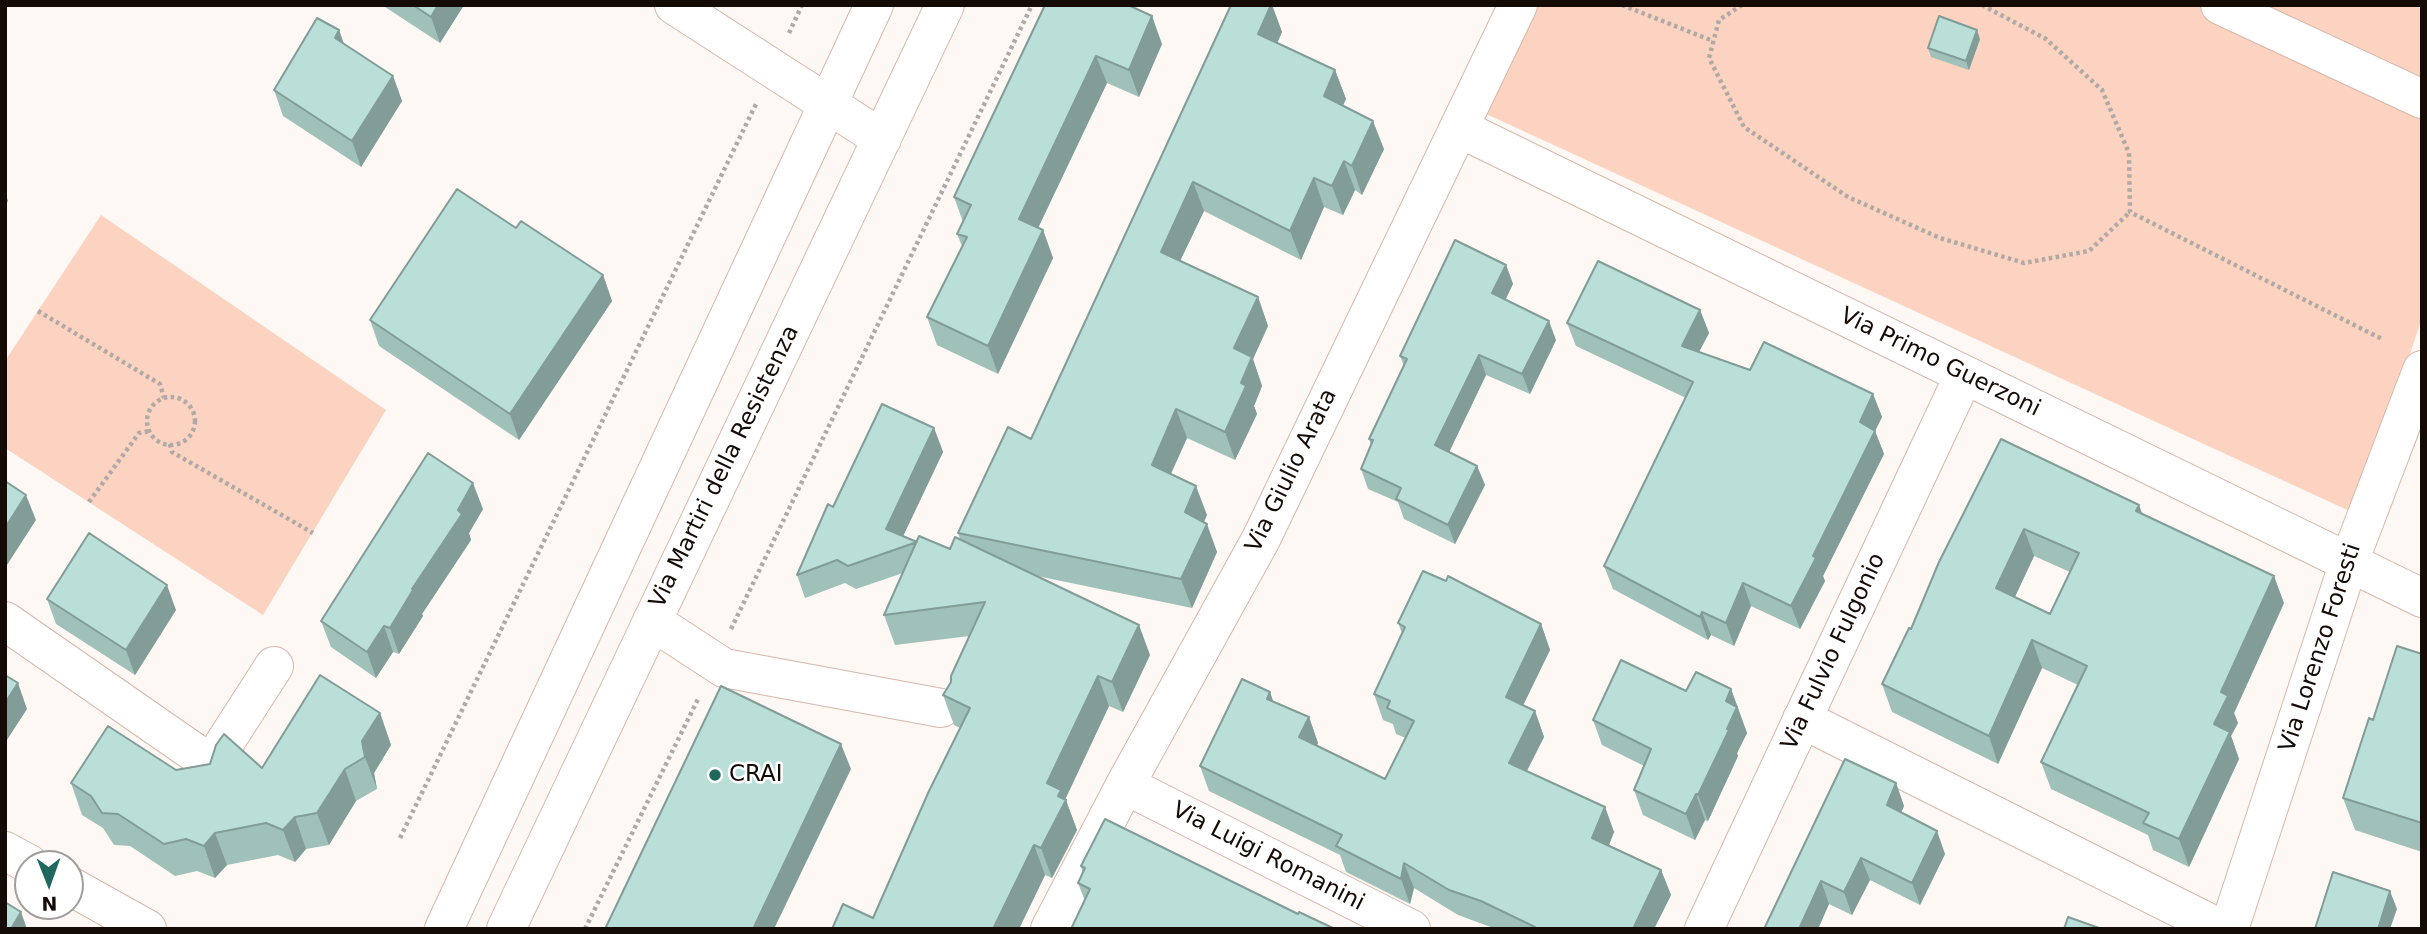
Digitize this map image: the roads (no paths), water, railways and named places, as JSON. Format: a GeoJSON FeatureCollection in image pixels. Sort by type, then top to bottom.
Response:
{"type":"FeatureCollection","features":[{"type":"Feature","properties":{"kind":"street"},"geometry":{"type":"LineString","coordinates":[[674,5],[882,139]]}},
{"type":"Feature","properties":{"kind":"street"},"geometry":{"type":"LineString","coordinates":[[444,929],[874,5]]}},
{"type":"Feature","properties":{"kind":"street","name":"Via Martiri della Resistenza"},"geometry":{"type":"LineString","coordinates":[[506,929],[945,5]]}},
{"type":"Feature","properties":{"kind":"street","name":"Via Giulio Arata"},"geometry":{"type":"LineString","coordinates":[[1050,929],[1125,785],[1261,539],[1518,5]]}},
{"type":"Feature","properties":{"kind":"street"},"geometry":{"type":"LineString","coordinates":[[2220,5],[2422,99]]}},
{"type":"Feature","properties":{"kind":"street","name":"Via Primo Guerzoni"},"geometry":{"type":"LineString","coordinates":[[1459,128],[2422,597]]}},
{"type":"Feature","properties":{"kind":"street","name":"Via Lorenzo Foresti"},"geometry":{"type":"LineString","coordinates":[[2229,929],[2348,562],[2422,370]]}},
{"type":"Feature","properties":{"kind":"street","name":"Via Fulvio Fulgonio"},"geometry":{"type":"LineString","coordinates":[[1704,929],[1964,375]]}},
{"type":"Feature","properties":{"kind":"street"},"geometry":{"type":"LineString","coordinates":[[655,475],[709,501]]}},
{"type":"Feature","properties":{"kind":"street"},"geometry":{"type":"LineString","coordinates":[[5,621],[211,764],[274,666]]}},
{"type":"Feature","properties":{"kind":"street"},"geometry":{"type":"LineString","coordinates":[[652,621],[724,668],[941,708]]}},
{"type":"Feature","properties":{"kind":"street"},"geometry":{"type":"LineString","coordinates":[[1802,719],[2221,929]]}},
{"type":"Feature","properties":{"kind":"street","name":"Via Luigi Romanini"},"geometry":{"type":"LineString","coordinates":[[1125,785],[1411,929]]}},
{"type":"Feature","properties":{"kind":"street"},"geometry":{"type":"LineString","coordinates":[[84,894],[147,929]]}},
{"type":"Feature","properties":{"kind":"place","name":"CRAI"},"geometry":{"type":"Point","coordinates":[715,775]}}]}
